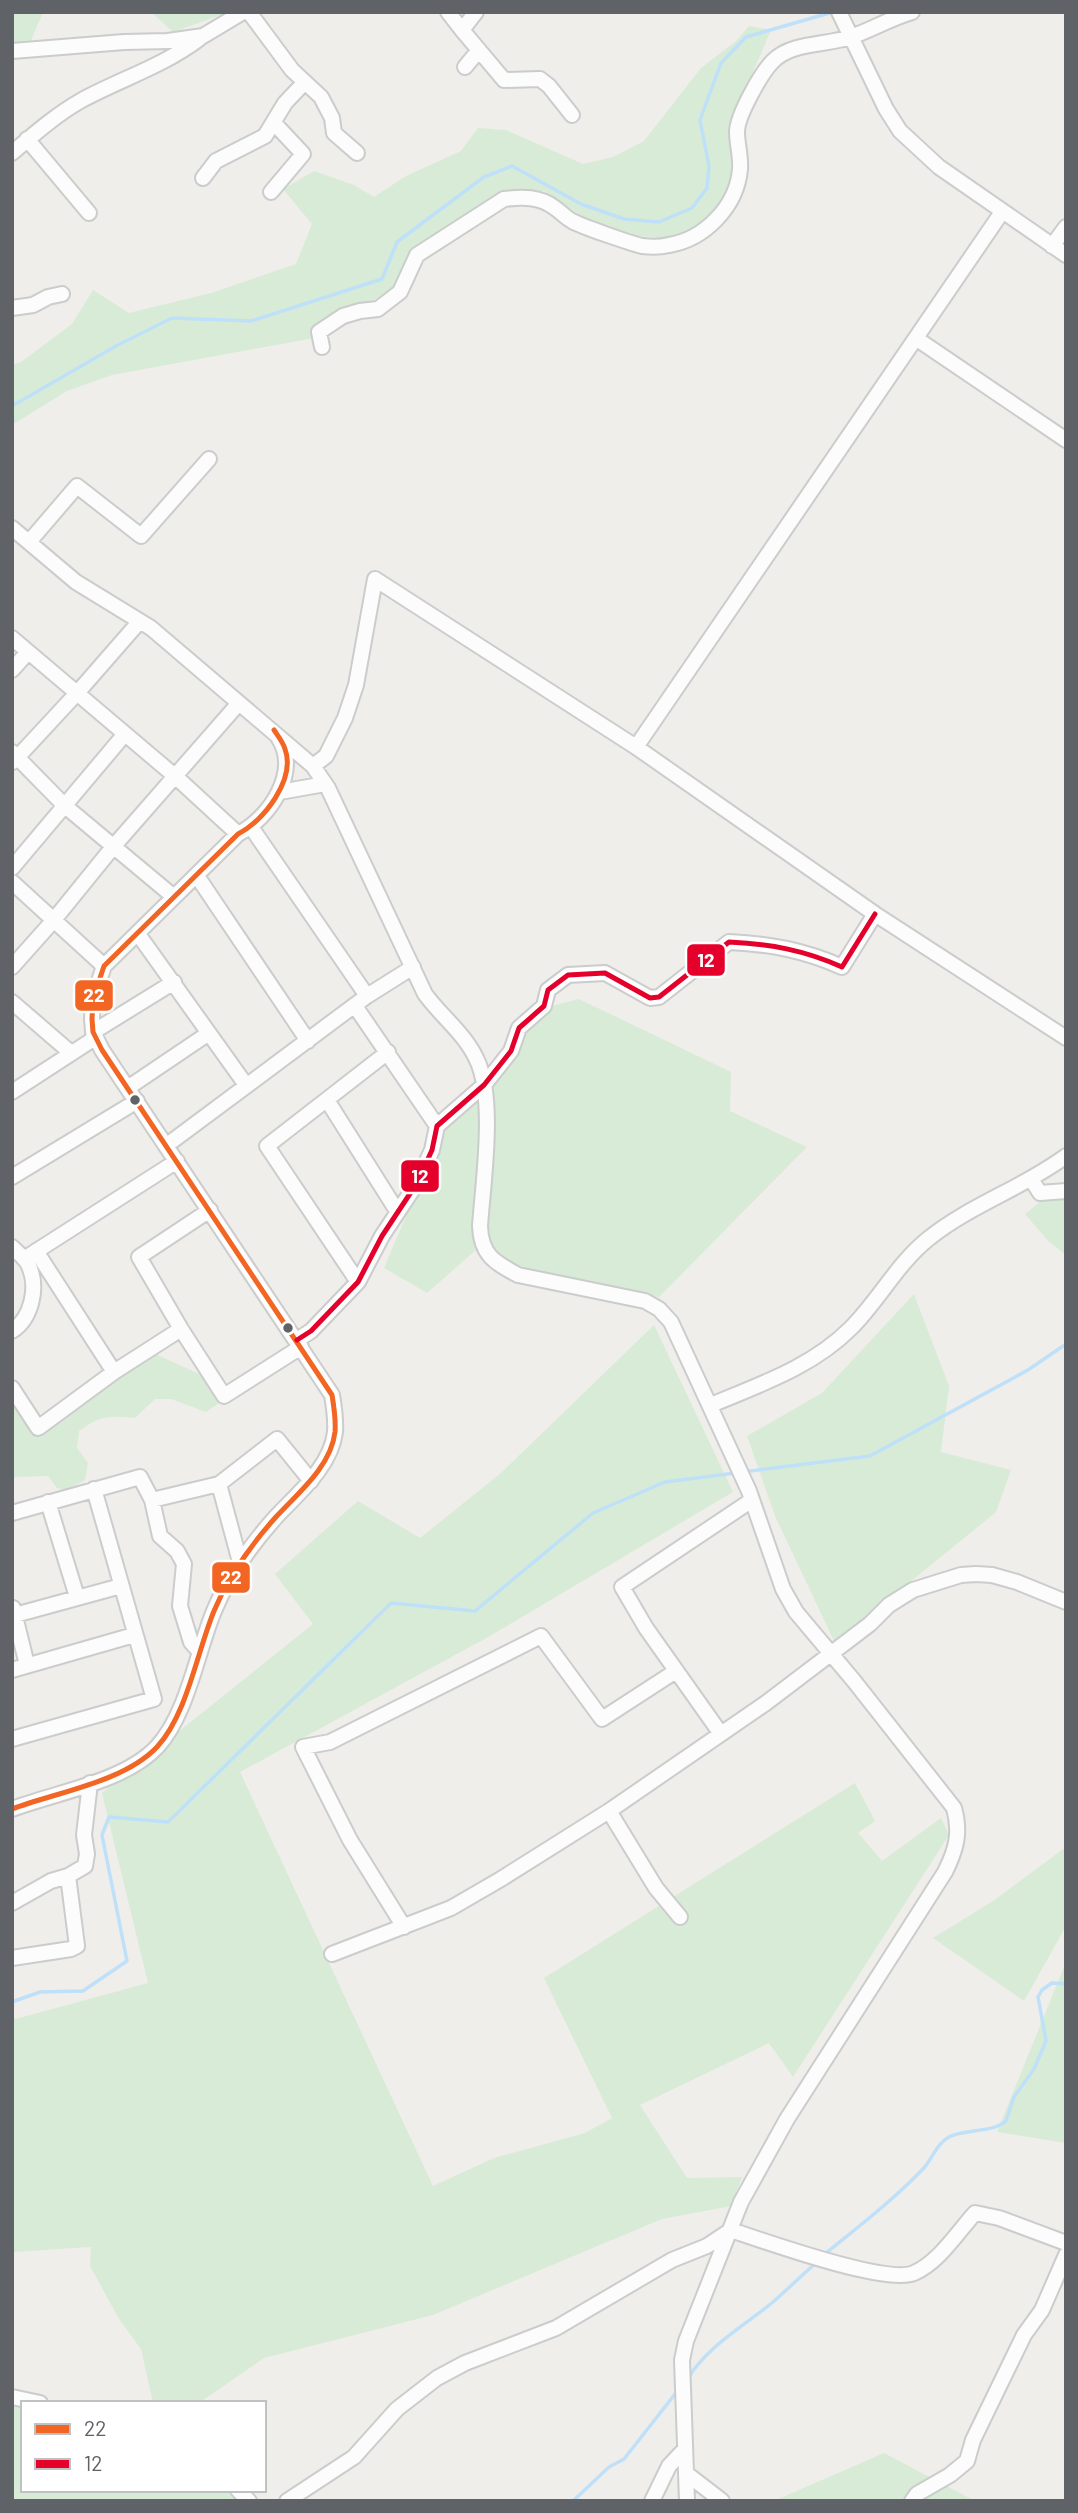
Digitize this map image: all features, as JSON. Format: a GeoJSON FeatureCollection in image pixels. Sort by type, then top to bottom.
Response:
{"type":"FeatureCollection","features":[{"type":"Feature","properties":{"kind":"street"},"geometry":{"type":"LineString","coordinates":[[12,153],[27,139],[81,101],[170,59],[243,12]]}},
{"type":"Feature","properties":{"kind":"street"},"geometry":{"type":"LineString","coordinates":[[249,12],[304,83],[321,97],[332,118],[334,133],[357,153]]}},
{"type":"Feature","properties":{"kind":"street"},"geometry":{"type":"LineString","coordinates":[[448,12],[505,80],[540,79],[572,115]]}},
{"type":"Feature","properties":{"kind":"street"},"geometry":{"type":"LineString","coordinates":[[462,30],[476,12]]}},
{"type":"Feature","properties":{"kind":"street"},"geometry":{"type":"LineString","coordinates":[[839,12],[886,109],[900,131],[939,167],[1066,255]]}},
{"type":"Feature","properties":{"kind":"street"},"geometry":{"type":"LineString","coordinates":[[322,347],[319,332],[343,316],[378,309],[400,292],[417,255],[505,199],[538,199],[552,205],[572,221],[642,246],[666,246],[688,240],[710,226],[727,207],[737,188],[740,169],[737,132],[741,112],[773,61],[789,51],[850,34],[912,12]]}},
{"type":"Feature","properties":{"kind":"street"},"geometry":{"type":"LineString","coordinates":[[12,51],[168,41],[203,36]]}},
{"type":"Feature","properties":{"kind":"street"},"geometry":{"type":"LineString","coordinates":[[465,67],[479,50]]}},
{"type":"Feature","properties":{"kind":"street"},"geometry":{"type":"LineString","coordinates":[[203,178],[215,161],[265,136],[285,103],[304,83]]}},
{"type":"Feature","properties":{"kind":"street"},"geometry":{"type":"LineString","coordinates":[[271,192],[303,154],[274,123]]}},
{"type":"Feature","properties":{"kind":"street"},"geometry":{"type":"LineString","coordinates":[[27,139],[89,213]]}},
{"type":"Feature","properties":{"kind":"street"},"geometry":{"type":"LineString","coordinates":[[636,747],[1002,212]]}},
{"type":"Feature","properties":{"kind":"street"},"geometry":{"type":"LineString","coordinates":[[1052,246],[1066,227]]}},
{"type":"Feature","properties":{"kind":"street"},"geometry":{"type":"LineString","coordinates":[[12,307],[33,305],[48,297],[62,294]]}},
{"type":"Feature","properties":{"kind":"street"},"geometry":{"type":"LineString","coordinates":[[916,338],[1066,440]]}},
{"type":"Feature","properties":{"kind":"street"},"geometry":{"type":"LineString","coordinates":[[29,542],[77,486],[141,536],[209,459]]}},
{"type":"Feature","properties":{"kind":"street"},"geometry":{"type":"LineString","coordinates":[[12,528],[76,582],[140,621],[274,730],[313,766],[325,784],[425,994],[463,1036],[475,1055],[484,1085],[485,1149],[480,1238],[485,1251],[499,1265],[518,1275],[645,1301],[659,1309],[671,1322],[751,1495],[783,1589],[796,1612],[954,1808],[959,1839],[955,1853],[787,2119],[741,2202],[686,2341],[682,2360],[687,2501]]}},
{"type":"Feature","properties":{"kind":"street"},"geometry":{"type":"LineString","coordinates":[[313,766],[326,756],[345,718],[356,685],[375,579],[636,747],[876,914],[1066,1038]]}},
{"type":"Feature","properties":{"kind":"street"},"geometry":{"type":"LineString","coordinates":[[140,621],[78,692],[14,757],[65,806],[174,897]]}},
{"type":"Feature","properties":{"kind":"street"},"geometry":{"type":"LineString","coordinates":[[12,638],[78,692],[124,735],[245,831],[367,996]]}},
{"type":"Feature","properties":{"kind":"street"},"geometry":{"type":"LineString","coordinates":[[12,670],[28,652]]}},
{"type":"Feature","properties":{"kind":"street"},"geometry":{"type":"LineString","coordinates":[[12,967],[239,703]]}},
{"type":"Feature","properties":{"kind":"street"},"geometry":{"type":"LineString","coordinates":[[13,1805],[124,1771],[144,1760],[159,1746],[176,1723],[214,1610],[240,1562],[275,1518],[311,1481],[330,1449],[335,1433],[332,1395],[94,1035],[92,1019],[93,999],[104,966],[245,831],[281,792],[287,767],[286,753],[274,730]]}},
{"type":"Feature","properties":{"kind":"street"},"geometry":{"type":"LineString","coordinates":[[12,868],[124,735]]}},
{"type":"Feature","properties":{"kind":"street"},"geometry":{"type":"LineString","coordinates":[[281,792],[325,784]]}},
{"type":"Feature","properties":{"kind":"street"},"geometry":{"type":"LineString","coordinates":[[197,876],[308,1041]]}},
{"type":"Feature","properties":{"kind":"street"},"geometry":{"type":"LineString","coordinates":[[12,882],[104,966]]}},
{"type":"Feature","properties":{"kind":"street"},"geometry":{"type":"LineString","coordinates":[[210,1210],[139,1257],[224,1396],[299,1343],[358,1282],[397,1211],[417,1183],[432,1150],[437,1126],[484,1085],[511,1051],[519,1028],[544,1006],[548,990],[568,975],[605,973],[650,998],[659,998],[729,942],[769,944],[817,956],[842,967],[876,914]]}},
{"type":"Feature","properties":{"kind":"street"},"geometry":{"type":"LineString","coordinates":[[138,934],[246,1085]]}},
{"type":"Feature","properties":{"kind":"street"},"geometry":{"type":"LineString","coordinates":[[167,1145],[367,996],[413,967]]}},
{"type":"Feature","properties":{"kind":"street"},"geometry":{"type":"LineString","coordinates":[[12,1092],[174,982]]}},
{"type":"Feature","properties":{"kind":"street"},"geometry":{"type":"LineString","coordinates":[[12,1002],[70,1052]]}},
{"type":"Feature","properties":{"kind":"street"},"geometry":{"type":"LineString","coordinates":[[355,1006],[437,1126]]}},
{"type":"Feature","properties":{"kind":"street"},"geometry":{"type":"LineString","coordinates":[[128,1087],[209,1033]]}},
{"type":"Feature","properties":{"kind":"street"},"geometry":{"type":"LineString","coordinates":[[358,1282],[267,1146],[388,1052]]}},
{"type":"Feature","properties":{"kind":"street"},"geometry":{"type":"LineString","coordinates":[[327,1100],[397,1211]]}},
{"type":"Feature","properties":{"kind":"street"},"geometry":{"type":"LineString","coordinates":[[12,1177],[137,1101]]}},
{"type":"Feature","properties":{"kind":"street"},"geometry":{"type":"LineString","coordinates":[[711,1405],[786,1374],[815,1358],[853,1326],[909,1256],[928,1239],[952,1222],[1031,1179],[1066,1156]]}},
{"type":"Feature","properties":{"kind":"street"},"geometry":{"type":"LineString","coordinates":[[30,1255],[177,1161]]}},
{"type":"Feature","properties":{"kind":"street"},"geometry":{"type":"LineString","coordinates":[[1031,1179],[1040,1193],[1066,1191]]}},
{"type":"Feature","properties":{"kind":"street"},"geometry":{"type":"LineString","coordinates":[[12,1247],[30,1255],[114,1372]]}},
{"type":"Feature","properties":{"kind":"street"},"geometry":{"type":"LineString","coordinates":[[12,1331],[20,1325],[31,1307],[30,1255]]}},
{"type":"Feature","properties":{"kind":"street"},"geometry":{"type":"LineString","coordinates":[[12,1388],[38,1428],[114,1372],[181,1329]]}},
{"type":"Feature","properties":{"kind":"street"},"geometry":{"type":"LineString","coordinates":[[152,1500],[219,1484],[277,1439],[311,1481]]}},
{"type":"Feature","properties":{"kind":"street"},"geometry":{"type":"LineString","coordinates":[[12,1513],[140,1477],[152,1500],[160,1536],[177,1551],[184,1564],[180,1606],[191,1642],[199,1651]]}},
{"type":"Feature","properties":{"kind":"street"},"geometry":{"type":"LineString","coordinates":[[219,1484],[240,1562]]}},
{"type":"Feature","properties":{"kind":"street"},"geometry":{"type":"LineString","coordinates":[[12,1739],[154,1699],[94,1489]]}},
{"type":"Feature","properties":{"kind":"street"},"geometry":{"type":"LineString","coordinates":[[721,1734],[646,1628],[622,1587],[751,1495]]}},
{"type":"Feature","properties":{"kind":"street"},"geometry":{"type":"LineString","coordinates":[[48,1502],[77,1597]]}},
{"type":"Feature","properties":{"kind":"street"},"geometry":{"type":"LineString","coordinates":[[332,1954],[451,1908],[609,1811],[798,1681],[900,1597],[961,1574],[992,1575],[1066,1602]]}},
{"type":"Feature","properties":{"kind":"street"},"geometry":{"type":"LineString","coordinates":[[27,1665],[14,1610],[121,1586]]}},
{"type":"Feature","properties":{"kind":"street"},"geometry":{"type":"LineString","coordinates":[[12,1670],[134,1635]]}},
{"type":"Feature","properties":{"kind":"street"},"geometry":{"type":"LineString","coordinates":[[404,1927],[356,1851],[303,1747],[330,1742],[541,1636],[602,1719],[676,1671]]}},
{"type":"Feature","properties":{"kind":"street"},"geometry":{"type":"LineString","coordinates":[[12,1903],[85,1866],[87,1853],[84,1835],[90,1783]]}},
{"type":"Feature","properties":{"kind":"street"},"geometry":{"type":"LineString","coordinates":[[609,1811],[656,1888],[680,1917]]}},
{"type":"Feature","properties":{"kind":"street"},"geometry":{"type":"LineString","coordinates":[[12,1958],[77,1946],[68,1875]]}},
{"type":"Feature","properties":{"kind":"street"},"geometry":{"type":"LineString","coordinates":[[730,2230],[892,2275],[910,2274],[929,2265],[975,2213],[999,2217],[1066,2243]]}},
{"type":"Feature","properties":{"kind":"street"},"geometry":{"type":"LineString","coordinates":[[287,2501],[354,2457],[397,2410],[437,2378],[465,2363],[556,2328],[672,2260],[706,2246],[730,2230]]}},
{"type":"Feature","properties":{"kind":"street"},"geometry":{"type":"LineString","coordinates":[[912,2501],[917,2494],[950,2475],[967,2461],[973,2440],[1024,2335],[1042,2311],[1066,2255]]}},
{"type":"Feature","properties":{"kind":"street"},"geometry":{"type":"LineString","coordinates":[[12,2397],[31,2401]]}},
{"type":"Feature","properties":{"kind":"street"},"geometry":{"type":"LineString","coordinates":[[652,2501],[669,2466],[685,2449]]}},
{"type":"Feature","properties":{"kind":"street"},"geometry":{"type":"LineString","coordinates":[[687,2474],[722,2501]]}},
{"type":"Feature","properties":{"kind":"green space"},"geometry":{"type":"Polygon","coordinates":[[[12,12],[43,12],[29,45],[12,45],[12,12]]]}},
{"type":"Feature","properties":{"kind":"green space"},"geometry":{"type":"Polygon","coordinates":[[[151,12],[229,12],[173,32],[151,12]]]}},
{"type":"Feature","properties":{"kind":"green space"},"geometry":{"type":"Polygon","coordinates":[[[749,26],[771,30],[736,112],[740,168],[720,204],[688,240],[609,234],[544,191],[501,192],[416,247],[394,287],[372,301],[330,314],[314,338],[112,375],[67,391],[12,425],[12,365],[21,362],[72,324],[93,290],[129,313],[211,293],[296,264],[312,224],[283,189],[314,171],[354,185],[374,197],[406,176],[461,151],[478,128],[506,130],[583,164],[613,157],[644,141],[701,68],[736,41],[749,26]]]}},
{"type":"Feature","properties":{"kind":"green space"},"geometry":{"type":"Polygon","coordinates":[[[579,999],[731,1072],[730,1111],[807,1147],[659,1297],[536,1272],[477,1249],[427,1293],[384,1268],[443,1129],[492,1087],[521,1014],[579,999]]]}},
{"type":"Feature","properties":{"kind":"green space"},"geometry":{"type":"Polygon","coordinates":[[[1066,1181],[1066,1255],[1049,1242],[1025,1214],[1066,1181]]]}},
{"type":"Feature","properties":{"kind":"green space"},"geometry":{"type":"Polygon","coordinates":[[[914,1294],[949,1386],[941,1452],[1011,1470],[996,1512],[835,1643],[775,1516],[747,1436],[822,1393],[914,1294]]]}},
{"type":"Feature","properties":{"kind":"green space"},"geometry":{"type":"Polygon","coordinates":[[[654,1325],[733,1492],[490,1636],[240,1772],[433,2186],[494,2158],[585,2133],[612,2118],[544,1978],[855,1783],[875,1821],[858,1833],[882,1861],[941,1818],[949,1835],[793,2077],[769,2043],[640,2105],[687,2178],[742,2177],[731,2206],[662,2219],[433,2315],[264,2358],[202,2401],[153,2401],[141,2349],[119,2319],[90,2266],[91,2247],[12,2252],[12,2020],[148,1983],[102,1793],[313,1624],[275,1574],[358,1501],[420,1538],[501,1473],[654,1325]]]}},
{"type":"Feature","properties":{"kind":"green space"},"geometry":{"type":"Polygon","coordinates":[[[155,1354],[215,1381],[219,1403],[206,1412],[171,1399],[155,1399],[135,1418],[112,1417],[93,1422],[79,1431],[77,1448],[88,1463],[85,1480],[66,1490],[57,1488],[48,1476],[12,1477],[12,1399],[36,1432],[99,1384],[155,1354]]]}},
{"type":"Feature","properties":{"kind":"green space"},"geometry":{"type":"Polygon","coordinates":[[[1066,1847],[1066,1926],[1024,2001],[933,1938],[993,1901],[1066,1847]]]}},
{"type":"Feature","properties":{"kind":"green space"},"geometry":{"type":"Polygon","coordinates":[[[1066,1962],[1066,2143],[997,2132],[1066,1962]]]}},
{"type":"Feature","properties":{"kind":"green space"},"geometry":{"type":"Polygon","coordinates":[[[12,2397],[40,2401],[21,2401],[21,2492],[244,2492],[252,2501],[12,2501],[12,2397]]]}},
{"type":"Feature","properties":{"kind":"green space"},"geometry":{"type":"Polygon","coordinates":[[[884,2453],[975,2501],[776,2500],[884,2453]]]}},
{"type":"Feature","properties":{"kind":"waterway"},"geometry":{"type":"LineString","coordinates":[[12,406],[116,346],[172,318],[251,321],[382,279],[397,242],[484,177],[512,166],[581,204],[624,219],[659,222],[692,208],[707,188],[709,166],[700,120],[721,63],[746,37],[833,12]]}},
{"type":"Feature","properties":{"kind":"waterway"},"geometry":{"type":"LineString","coordinates":[[743,1472],[870,1456],[1028,1370],[1066,1344]]}},
{"type":"Feature","properties":{"kind":"waterway"},"geometry":{"type":"LineString","coordinates":[[12,2002],[40,1992],[83,1991],[127,1961],[102,1835],[109,1817],[168,1822],[391,1603],[475,1611],[593,1513],[665,1482],[736,1473]]}},
{"type":"Feature","properties":{"kind":"waterway"},"geometry":{"type":"LineString","coordinates":[[825,2254],[911,2181],[949,2137],[993,2128],[1006,2121],[1014,2097],[1034,2069],[1046,2041],[1038,1997],[1042,1990],[1052,1983],[1066,1984]]}},
{"type":"Feature","properties":{"kind":"waterway"},"geometry":{"type":"LineString","coordinates":[[688,2378],[716,2346],[773,2302],[817,2262]]}},
{"type":"Feature","properties":{"kind":"waterway"},"geometry":{"type":"LineString","coordinates":[[573,2501],[609,2467],[624,2459],[679,2389]]}},
{"type":"Feature","properties":{"kind":"transit line","name":"22"},"geometry":{"type":"LineString","coordinates":[[12,1809],[108,1778],[143,1759],[157,1747],[184,1701],[208,1627],[226,1586],[257,1539],[320,1468],[332,1445],[335,1432],[332,1395],[102,1050],[93,1032],[93,999],[104,966],[238,834],[258,819],[275,798],[282,786],[287,761],[284,746],[274,730]]}},
{"type":"Feature","properties":{"kind":"transit line","name":"12"},"geometry":{"type":"LineString","coordinates":[[297,1340],[311,1331],[358,1282],[382,1236],[417,1183],[432,1150],[437,1126],[484,1085],[511,1051],[519,1028],[544,1006],[548,990],[568,975],[605,973],[650,998],[659,997],[729,942],[787,949],[842,967],[875,914]]}}]}
